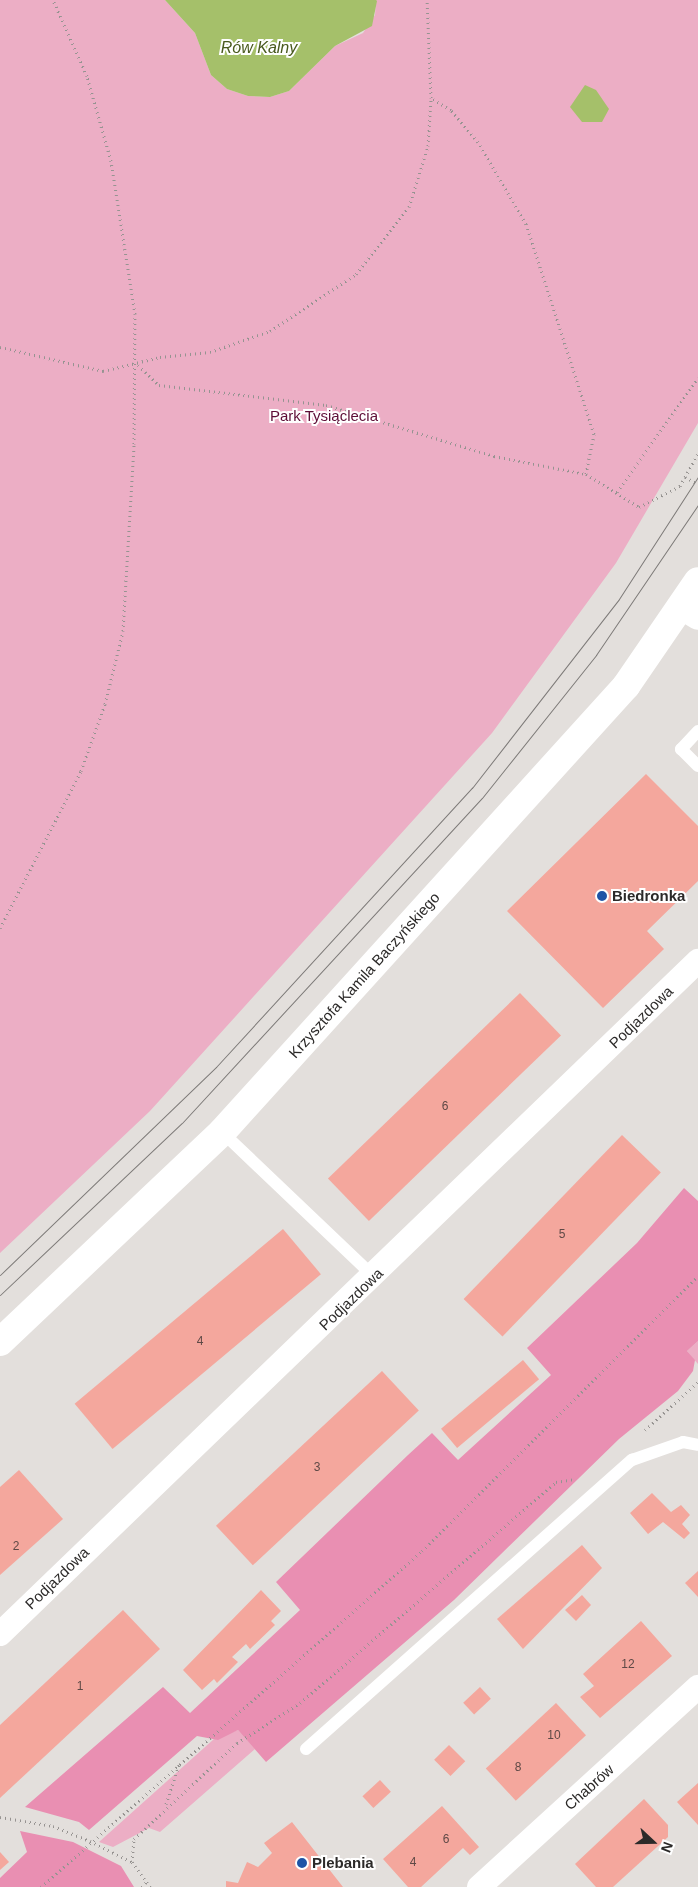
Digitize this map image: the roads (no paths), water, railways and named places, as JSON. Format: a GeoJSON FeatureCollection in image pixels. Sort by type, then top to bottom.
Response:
{"type":"FeatureCollection","features":[{"type":"Feature","properties":{"kind":"street","name":"Krzysztofa Kamila Baczyńskiego"},"geometry":{"type":"LineString","coordinates":[[0,1342],[222,1132],[690,614],[698,581]]}},
{"type":"Feature","properties":{"kind":"street","name":"Podjazdowa"},"geometry":{"type":"LineString","coordinates":[[0,1634],[374,1277],[698,961]]}},
{"type":"Feature","properties":{"kind":"street","name":"Chabrów"},"geometry":{"type":"LineString","coordinates":[[479,1887],[698,1686]]}},
{"type":"Feature","properties":{"kind":"lane"},"geometry":{"type":"LineString","coordinates":[[698,731],[681,749],[698,766]]}},
{"type":"Feature","properties":{"kind":"lane"},"geometry":{"type":"LineString","coordinates":[[222,1132],[374,1277]]}},
{"type":"Feature","properties":{"kind":"lane"},"geometry":{"type":"LineString","coordinates":[[306,1749],[632,1460],[683,1442],[698,1445]]}},
{"type":"Feature","properties":{"kind":"water","name":"Rów Kalny"},"geometry":{"type":"Polygon","coordinates":[[[165,0],[377,1],[372,26],[335,46],[289,91],[270,97],[248,96],[227,89],[211,75],[195,33],[165,0]]]}},
{"type":"Feature","properties":{"kind":"water"},"geometry":{"type":"Polygon","coordinates":[[[585,85],[596,90],[609,109],[602,122],[582,122],[570,107],[585,85]]]}},
{"type":"Feature","properties":{"kind":"tram line"},"geometry":{"type":"LineString","coordinates":[[0,1275],[216,1067],[472,788],[619,599],[698,477]]}},
{"type":"Feature","properties":{"kind":"tram line"},"geometry":{"type":"LineString","coordinates":[[0,1295],[182,1123],[482,798],[596,655],[698,505]]}},
{"type":"Feature","properties":{"kind":"place","name":"Biedronka"},"geometry":{"type":"Point","coordinates":[602,896]}},
{"type":"Feature","properties":{"kind":"place","name":"Plebania"},"geometry":{"type":"Point","coordinates":[302,1863]}},
{"type":"Feature","properties":{"kind":"park label","name":"Park Tysiąclecia"},"geometry":{"type":"Point","coordinates":[324,416]}}]}
